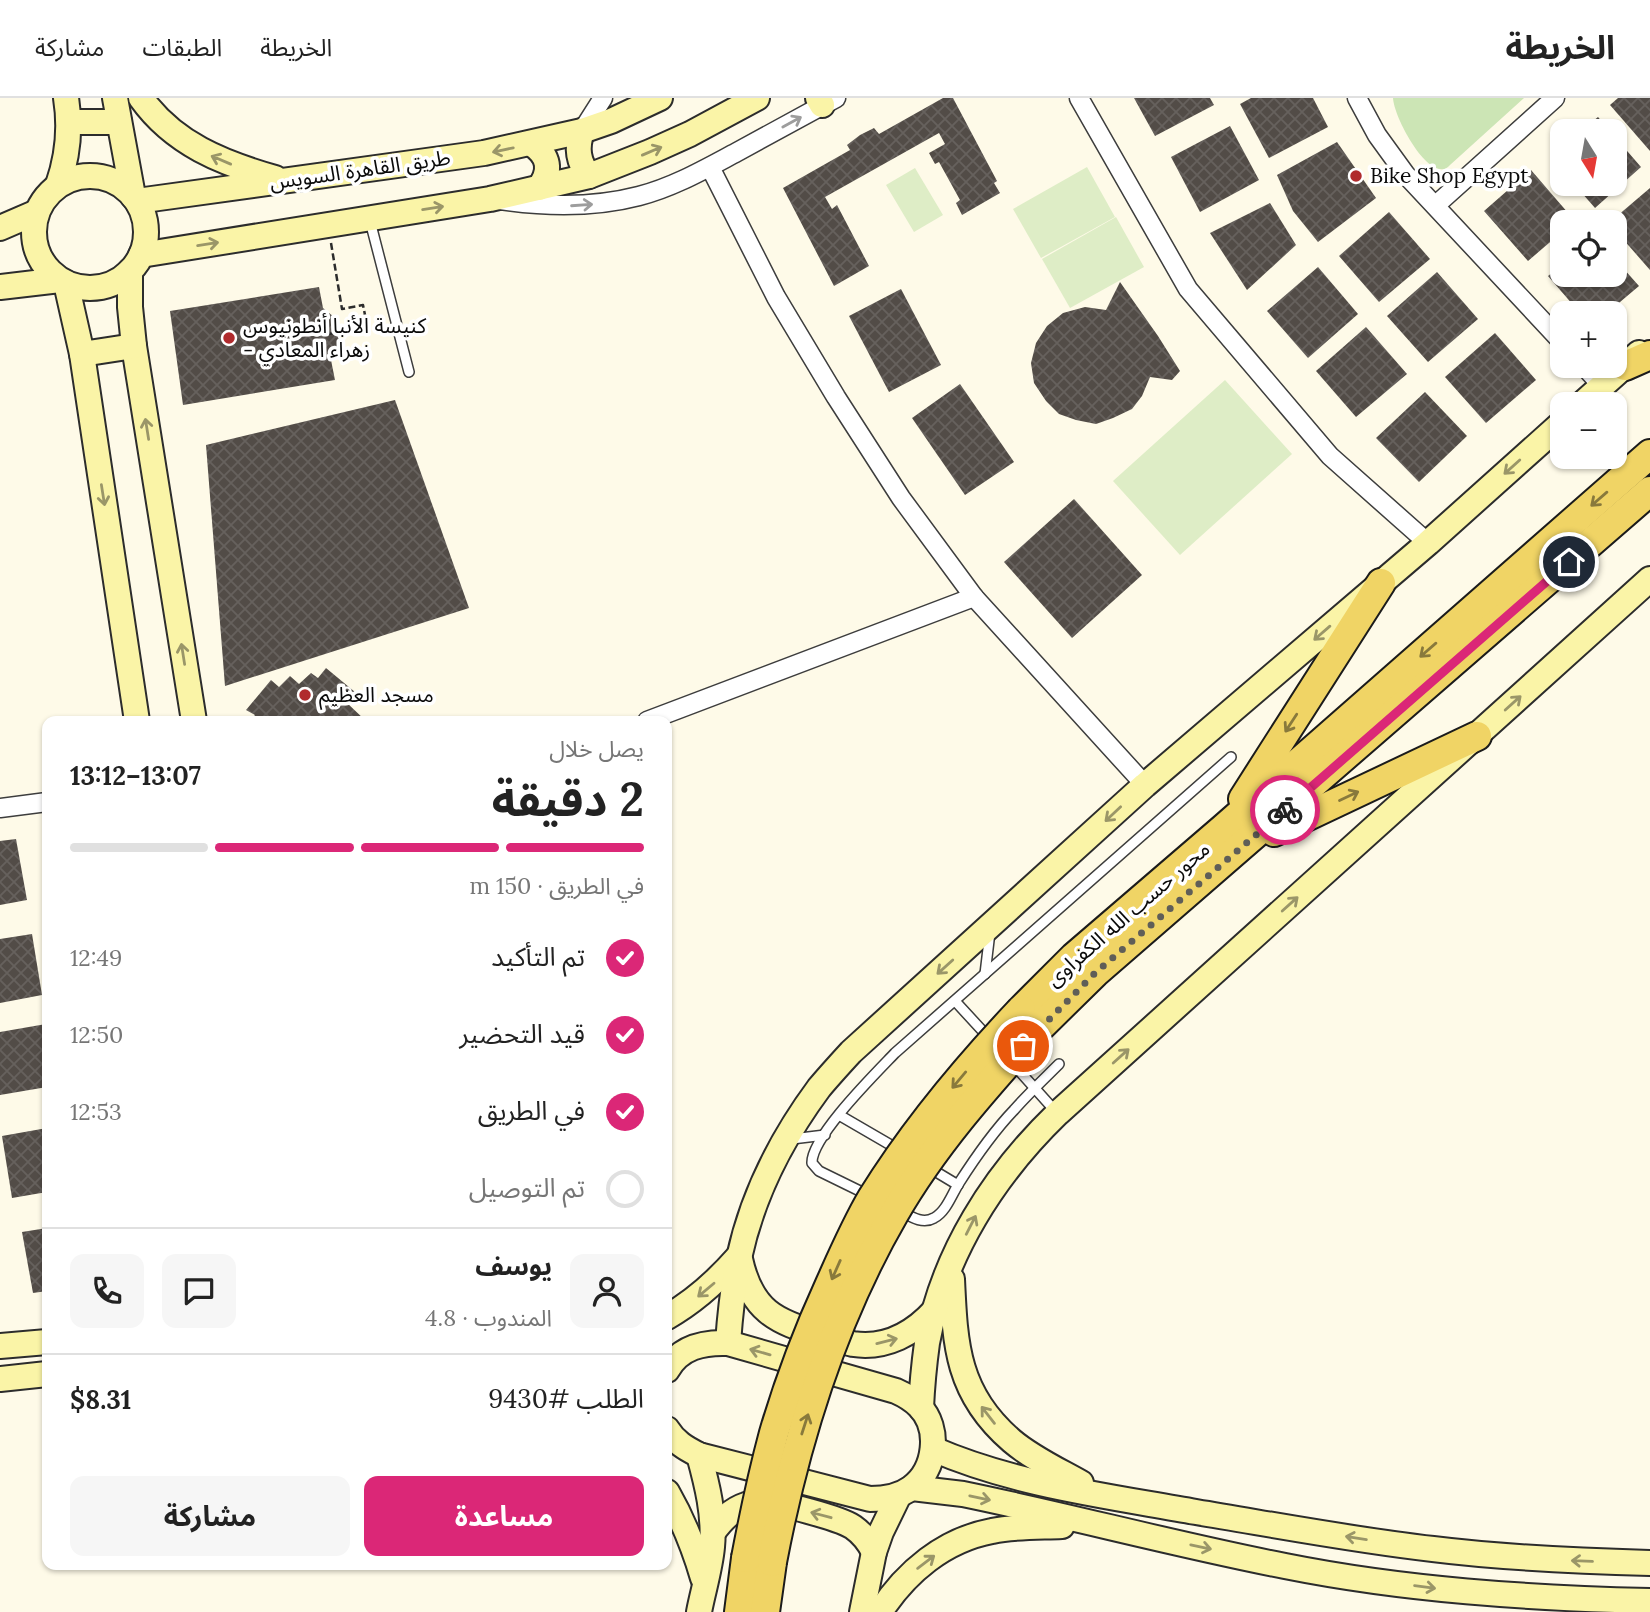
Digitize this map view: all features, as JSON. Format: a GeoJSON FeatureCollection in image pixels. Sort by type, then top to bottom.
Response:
{"type":"FeatureCollection","features":[{"type":"Feature","properties":{"kind":"main road","name":"محور حسب الله الكفراوى"},"geometry":{"type":"LineString","coordinates":[[1234,837],[1650,454]]}},
{"type":"Feature","properties":{"kind":"main road","name":"محور حسب الله الكفراوى"},"geometry":{"type":"LineString","coordinates":[[765,1612],[759,1560],[759,1495],[774,1433],[817,1312],[843,1254],[871,1199],[907,1146],[970,1067],[1029,1020],[1074,957],[1234,837],[1650,491]]}},
{"type":"Feature","properties":{"kind":"main road"},"geometry":{"type":"LineString","coordinates":[[1234,837],[1381,583]]}},
{"type":"Feature","properties":{"kind":"main road"},"geometry":{"type":"LineString","coordinates":[[1234,837],[1477,736]]}},
{"type":"Feature","properties":{"kind":"main road","name":"محور حسب الله الكفراوى"},"geometry":{"type":"LineString","coordinates":[[739,1612],[759,1560]]}},
{"type":"Feature","properties":{"kind":"street"},"geometry":{"type":"LineString","coordinates":[[141,98],[166,126],[189,144],[215,158],[286,181]]}},
{"type":"Feature","properties":{"kind":"street"},"geometry":{"type":"LineString","coordinates":[[589,176],[578,155],[579,138],[603,98]]}},
{"type":"Feature","properties":{"kind":"street","name":"طريق القاهرة السويس"},"geometry":{"type":"LineString","coordinates":[[135,199],[286,181],[532,144],[611,121],[660,98]]}},
{"type":"Feature","properties":{"kind":"street"},"geometry":{"type":"LineString","coordinates":[[135,199],[121,185],[106,178],[73,178],[58,185],[45,197],[37,212],[33,228],[39,258],[48,270],[63,281],[83,288],[100,287],[116,281],[135,263],[328,225],[490,199],[589,176],[690,134],[757,98]]}},
{"type":"Feature","properties":{"kind":"street"},"geometry":{"type":"LineString","coordinates":[[1079,98],[1188,289],[1330,456],[1427,543]]}},
{"type":"Feature","properties":{"kind":"street"},"geometry":{"type":"LineString","coordinates":[[1357,98],[1377,135],[1406,175],[1437,205],[1550,329]]}},
{"type":"Feature","properties":{"kind":"street"},"geometry":{"type":"LineString","coordinates":[[1437,205],[1555,98]]}},
{"type":"Feature","properties":{"kind":"street"},"geometry":{"type":"LineString","coordinates":[[490,199],[565,206],[603,204],[640,196],[676,184],[710,167],[825,101]]}},
{"type":"Feature","properties":{"kind":"street"},"geometry":{"type":"LineString","coordinates":[[58,185],[69,144],[68,110],[117,110],[135,199],[143,214],[146,228],[145,242],[135,263],[130,307],[193,716]]}},
{"type":"Feature","properties":{"kind":"street"},"geometry":{"type":"LineString","coordinates":[[532,144],[546,159],[548,169],[539,188]]}},
{"type":"Feature","properties":{"kind":"street"},"geometry":{"type":"LineString","coordinates":[[710,167],[776,298],[901,498],[974,597],[1145,785]]}},
{"type":"Feature","properties":{"kind":"street"},"geometry":{"type":"LineString","coordinates":[[0,228],[37,212]]}},
{"type":"Feature","properties":{"kind":"street"},"geometry":{"type":"LineString","coordinates":[[0,287],[63,281]]}},
{"type":"Feature","properties":{"kind":"street"},"geometry":{"type":"LineString","coordinates":[[63,281],[82,354],[136,716]]}},
{"type":"Feature","properties":{"kind":"street"},"geometry":{"type":"LineString","coordinates":[[1595,392],[1638,360],[1650,343]]}},
{"type":"Feature","properties":{"kind":"street"},"geometry":{"type":"LineString","coordinates":[[82,354],[134,346]]}},
{"type":"Feature","properties":{"kind":"street"},"geometry":{"type":"LineString","coordinates":[[1595,378],[1602,386]]}},
{"type":"Feature","properties":{"kind":"street"},"geometry":{"type":"LineString","coordinates":[[728,1343],[739,1255],[752,1210],[793,1126],[820,1087],[851,1052],[1145,785],[1381,583],[1550,434]]}},
{"type":"Feature","properties":{"kind":"street"},"geometry":{"type":"LineString","coordinates":[[921,1408],[926,1353],[935,1310],[952,1263],[974,1218],[1000,1177],[1032,1138],[1650,579]]}},
{"type":"Feature","properties":{"kind":"street"},"geometry":{"type":"LineString","coordinates":[[660,716],[974,597]]}},
{"type":"Feature","properties":{"kind":"street"},"geometry":{"type":"LineString","coordinates":[[0,808],[42,803]]}},
{"type":"Feature","properties":{"kind":"street"},"geometry":{"type":"LineString","coordinates":[[739,1255],[749,1288],[770,1314],[800,1329],[853,1344],[884,1343],[899,1338],[912,1331],[935,1310]]}},
{"type":"Feature","properties":{"kind":"street"},"geometry":{"type":"LineString","coordinates":[[672,1314],[719,1279],[739,1255]]}},
{"type":"Feature","properties":{"kind":"street"},"geometry":{"type":"LineString","coordinates":[[952,1263],[957,1351],[965,1377],[977,1401],[993,1423],[1013,1442],[1103,1496]]}},
{"type":"Feature","properties":{"kind":"street"},"geometry":{"type":"LineString","coordinates":[[0,1346],[42,1342]]}},
{"type":"Feature","properties":{"kind":"street"},"geometry":{"type":"LineString","coordinates":[[672,1362],[696,1346],[711,1342],[728,1343],[896,1391],[921,1408],[933,1434],[929,1464],[922,1477],[906,1491],[881,1532],[874,1552],[862,1612]]}},
{"type":"Feature","properties":{"kind":"street"},"geometry":{"type":"LineString","coordinates":[[0,1379],[42,1375]]}},
{"type":"Feature","properties":{"kind":"street"},"geometry":{"type":"LineString","coordinates":[[672,1438],[699,1455],[870,1499],[885,1499],[906,1491],[963,1494],[1285,1566],[1368,1580],[1501,1595],[1650,1601]]}},
{"type":"Feature","properties":{"kind":"street"},"geometry":{"type":"LineString","coordinates":[[933,1449],[995,1472],[1103,1496],[1362,1540],[1504,1556],[1650,1563]]}},
{"type":"Feature","properties":{"kind":"street"},"geometry":{"type":"LineString","coordinates":[[699,1455],[706,1480],[713,1532],[699,1612]]}},
{"type":"Feature","properties":{"kind":"street"},"geometry":{"type":"LineString","coordinates":[[672,1500],[695,1548],[705,1585]]}},
{"type":"Feature","properties":{"kind":"street"},"geometry":{"type":"LineString","coordinates":[[713,1532],[734,1510],[763,1502],[840,1520],[860,1532],[874,1552]]}},
{"type":"Feature","properties":{"kind":"street"},"geometry":{"type":"LineString","coordinates":[[880,1612],[903,1581],[922,1564],[943,1549],[966,1538],[990,1531],[1016,1528],[1097,1524]]}},
{"type":"Feature","properties":{"kind":"lane"},"geometry":{"type":"LineString","coordinates":[[369,218],[409,372]]}},
{"type":"Feature","properties":{"kind":"lane"},"geometry":{"type":"LineString","coordinates":[[881,1202],[815,1168],[812,1158],[839,1115],[895,1053],[1231,757]]}},
{"type":"Feature","properties":{"kind":"lane"},"geometry":{"type":"LineString","coordinates":[[985,974],[990,927]]}},
{"type":"Feature","properties":{"kind":"lane"},"geometry":{"type":"LineString","coordinates":[[955,1001],[1058,1113]]}},
{"type":"Feature","properties":{"kind":"lane"},"geometry":{"type":"LineString","coordinates":[[894,1208],[919,1220],[928,1221],[942,1213],[994,1133],[1059,1064]]}},
{"type":"Feature","properties":{"kind":"lane"},"geometry":{"type":"LineString","coordinates":[[839,1115],[910,1157]]}},
{"type":"Feature","properties":{"kind":"lane"},"geometry":{"type":"LineString","coordinates":[[786,1139],[825,1135]]}},
{"type":"Feature","properties":{"kind":"lane"},"geometry":{"type":"LineString","coordinates":[[922,1164],[958,1185]]}},
{"type":"Feature","properties":{"kind":"path"},"geometry":{"type":"LineString","coordinates":[[328,225],[342,309],[363,304],[368,330],[328,334]]}},
{"type":"Feature","properties":{"kind":"green space"},"geometry":{"type":"Polygon","coordinates":[[[1393,98],[1524,98],[1448,167],[1442,169],[1425,160],[1410,140],[1398,116],[1393,98]]]}},
{"type":"Feature","properties":{"kind":"green space"},"geometry":{"type":"Polygon","coordinates":[[[1087,167],[1115,217],[1041,258],[1013,209],[1087,167]]]}},
{"type":"Feature","properties":{"kind":"green space"},"geometry":{"type":"Polygon","coordinates":[[[915,168],[943,215],[914,232],[886,185],[915,168]]]}},
{"type":"Feature","properties":{"kind":"green space"},"geometry":{"type":"Polygon","coordinates":[[[1116,217],[1144,267],[1070,308],[1042,259],[1116,217]]]}},
{"type":"Feature","properties":{"kind":"green space"},"geometry":{"type":"Polygon","coordinates":[[[1225,380],[1292,454],[1180,555],[1113,481],[1225,380]]]}},
{"type":"Feature","properties":{"kind":"building"},"geometry":{"type":"Polygon","coordinates":[[[943,98],[953,98],[997,181],[994,183],[1000,193],[962,215],[956,203],[960,200],[939,162],[935,164],[929,153],[945,144],[939,133],[825,197],[832,209],[837,205],[869,266],[834,286],[783,188],[850,150],[847,145],[860,135],[874,128],[879,134],[943,98]]]}},
{"type":"Feature","properties":{"kind":"building"},"geometry":{"type":"Polygon","coordinates":[[[1134,98],[1210,98],[1214,105],[1155,136],[1134,98]]]}},
{"type":"Feature","properties":{"kind":"building"},"geometry":{"type":"Polygon","coordinates":[[[1251,98],[1313,98],[1328,127],[1269,158],[1240,104],[1251,98]]]}},
{"type":"Feature","properties":{"kind":"building"},"geometry":{"type":"Polygon","coordinates":[[[1618,98],[1650,98],[1650,151],[1628,126],[1628,119],[1622,119],[1610,105],[1618,98]]]}},
{"type":"Feature","properties":{"kind":"building"},"geometry":{"type":"Polygon","coordinates":[[[1230,126],[1259,180],[1200,212],[1171,157],[1230,126]]]}},
{"type":"Feature","properties":{"kind":"building"},"geometry":{"type":"Polygon","coordinates":[[[1337,142],[1376,198],[1318,242],[1293,211],[1277,175],[1337,142]]]}},
{"type":"Feature","properties":{"kind":"building"},"geometry":{"type":"Polygon","coordinates":[[[1628,152],[1641,167],[1628,179],[1628,152]]]}},
{"type":"Feature","properties":{"kind":"building"},"geometry":{"type":"Polygon","coordinates":[[[1531,170],[1550,192],[1550,196],[1553,196],[1566,210],[1550,210],[1550,242],[1528,261],[1484,211],[1531,170]]]}},
{"type":"Feature","properties":{"kind":"building"},"geometry":{"type":"Polygon","coordinates":[[[1650,188],[1650,270],[1627,244],[1627,210],[1624,210],[1650,188]]]}},
{"type":"Feature","properties":{"kind":"building"},"geometry":{"type":"Polygon","coordinates":[[[1584,196],[1608,196],[1595,208],[1584,196]]]}},
{"type":"Feature","properties":{"kind":"building"},"geometry":{"type":"Polygon","coordinates":[[[1270,203],[1296,245],[1247,290],[1210,233],[1270,203]]]}},
{"type":"Feature","properties":{"kind":"building"},"geometry":{"type":"Polygon","coordinates":[[[1389,212],[1430,259],[1379,302],[1339,256],[1389,212]]]}},
{"type":"Feature","properties":{"kind":"building"},"geometry":{"type":"Polygon","coordinates":[[[1318,267],[1358,314],[1308,358],[1267,311],[1318,267]]]}},
{"type":"Feature","properties":{"kind":"building"},"geometry":{"type":"Polygon","coordinates":[[[1437,272],[1478,319],[1428,362],[1387,316],[1437,272]]]}},
{"type":"Feature","properties":{"kind":"building"},"geometry":{"type":"Polygon","coordinates":[[[1627,272],[1639,286],[1621,301],[1570,301],[1558,287],[1627,287],[1627,272]]]}},
{"type":"Feature","properties":{"kind":"building"},"geometry":{"type":"Polygon","coordinates":[[[1120,282],[1180,371],[1172,380],[1150,377],[1142,396],[1132,409],[1113,418],[1096,424],[1059,414],[1034,383],[1031,363],[1036,343],[1047,326],[1063,313],[1085,307],[1106,310],[1120,282]]]}},
{"type":"Feature","properties":{"kind":"building"},"geometry":{"type":"Polygon","coordinates":[[[319,287],[323,308],[334,317],[341,348],[331,360],[335,380],[183,405],[170,311],[319,287]]]}},
{"type":"Feature","properties":{"kind":"building"},"geometry":{"type":"Polygon","coordinates":[[[901,289],[941,365],[889,392],[849,316],[901,289]]]}},
{"type":"Feature","properties":{"kind":"building"},"geometry":{"type":"Polygon","coordinates":[[[1366,327],[1407,374],[1356,417],[1316,371],[1366,327]]]}},
{"type":"Feature","properties":{"kind":"building"},"geometry":{"type":"Polygon","coordinates":[[[1495,333],[1536,380],[1486,423],[1445,377],[1495,333]]]}},
{"type":"Feature","properties":{"kind":"building"},"geometry":{"type":"Polygon","coordinates":[[[960,384],[1014,462],[965,495],[912,418],[960,384]]]}},
{"type":"Feature","properties":{"kind":"building"},"geometry":{"type":"Polygon","coordinates":[[[1425,392],[1467,436],[1419,482],[1376,438],[1425,392]]]}},
{"type":"Feature","properties":{"kind":"building"},"geometry":{"type":"Polygon","coordinates":[[[395,400],[469,608],[225,686],[206,445],[395,400]]]}},
{"type":"Feature","properties":{"kind":"building"},"geometry":{"type":"Polygon","coordinates":[[[1074,499],[1142,575],[1072,638],[1004,562],[1074,499]]]}},
{"type":"Feature","properties":{"kind":"building","name":"مسجد العظيم"},"geometry":{"type":"Polygon","coordinates":[[[326,668],[355,692],[346,702],[361,716],[254,716],[246,710],[271,680],[279,687],[290,676],[299,684],[311,673],[318,678],[326,668]]]}},
{"type":"Feature","properties":{"kind":"building"},"geometry":{"type":"Polygon","coordinates":[[[16,839],[27,900],[0,905],[0,841],[16,839]]]}},
{"type":"Feature","properties":{"kind":"building"},"geometry":{"type":"Polygon","coordinates":[[[32,934],[42,995],[0,1003],[0,939],[32,934]]]}},
{"type":"Feature","properties":{"kind":"building"},"geometry":{"type":"Polygon","coordinates":[[[42,1025],[42,1088],[0,1095],[0,1032],[42,1025]]]}},
{"type":"Feature","properties":{"kind":"building"},"geometry":{"type":"Polygon","coordinates":[[[42,1129],[42,1193],[12,1198],[2,1136],[42,1129]]]}},
{"type":"Feature","properties":{"kind":"building"},"geometry":{"type":"Polygon","coordinates":[[[42,1229],[42,1292],[33,1293],[22,1232],[42,1229]]]}},
{"type":"Feature","properties":{"kind":"way so far"},"geometry":{"type":"LineString","coordinates":[[1023,1046],[1095,973],[1285,810]]}},
{"type":"Feature","properties":{"kind":"place","name":"Bike Shop Egypt"},"geometry":{"type":"Point","coordinates":[1356,176]}},
{"type":"Feature","properties":{"kind":"place","name":"كنيسة الأنبا أنطونيوس - زهراء المعادي"},"geometry":{"type":"Point","coordinates":[229,338]}},
{"type":"Feature","properties":{"kind":"place","name":"مسجد العظيم"},"geometry":{"type":"Point","coordinates":[305,695]}},
{"type":"Feature","properties":{"kind":"route"},"geometry":{"type":"LineString","coordinates":[[1285,810],[1569,562]]}}]}
